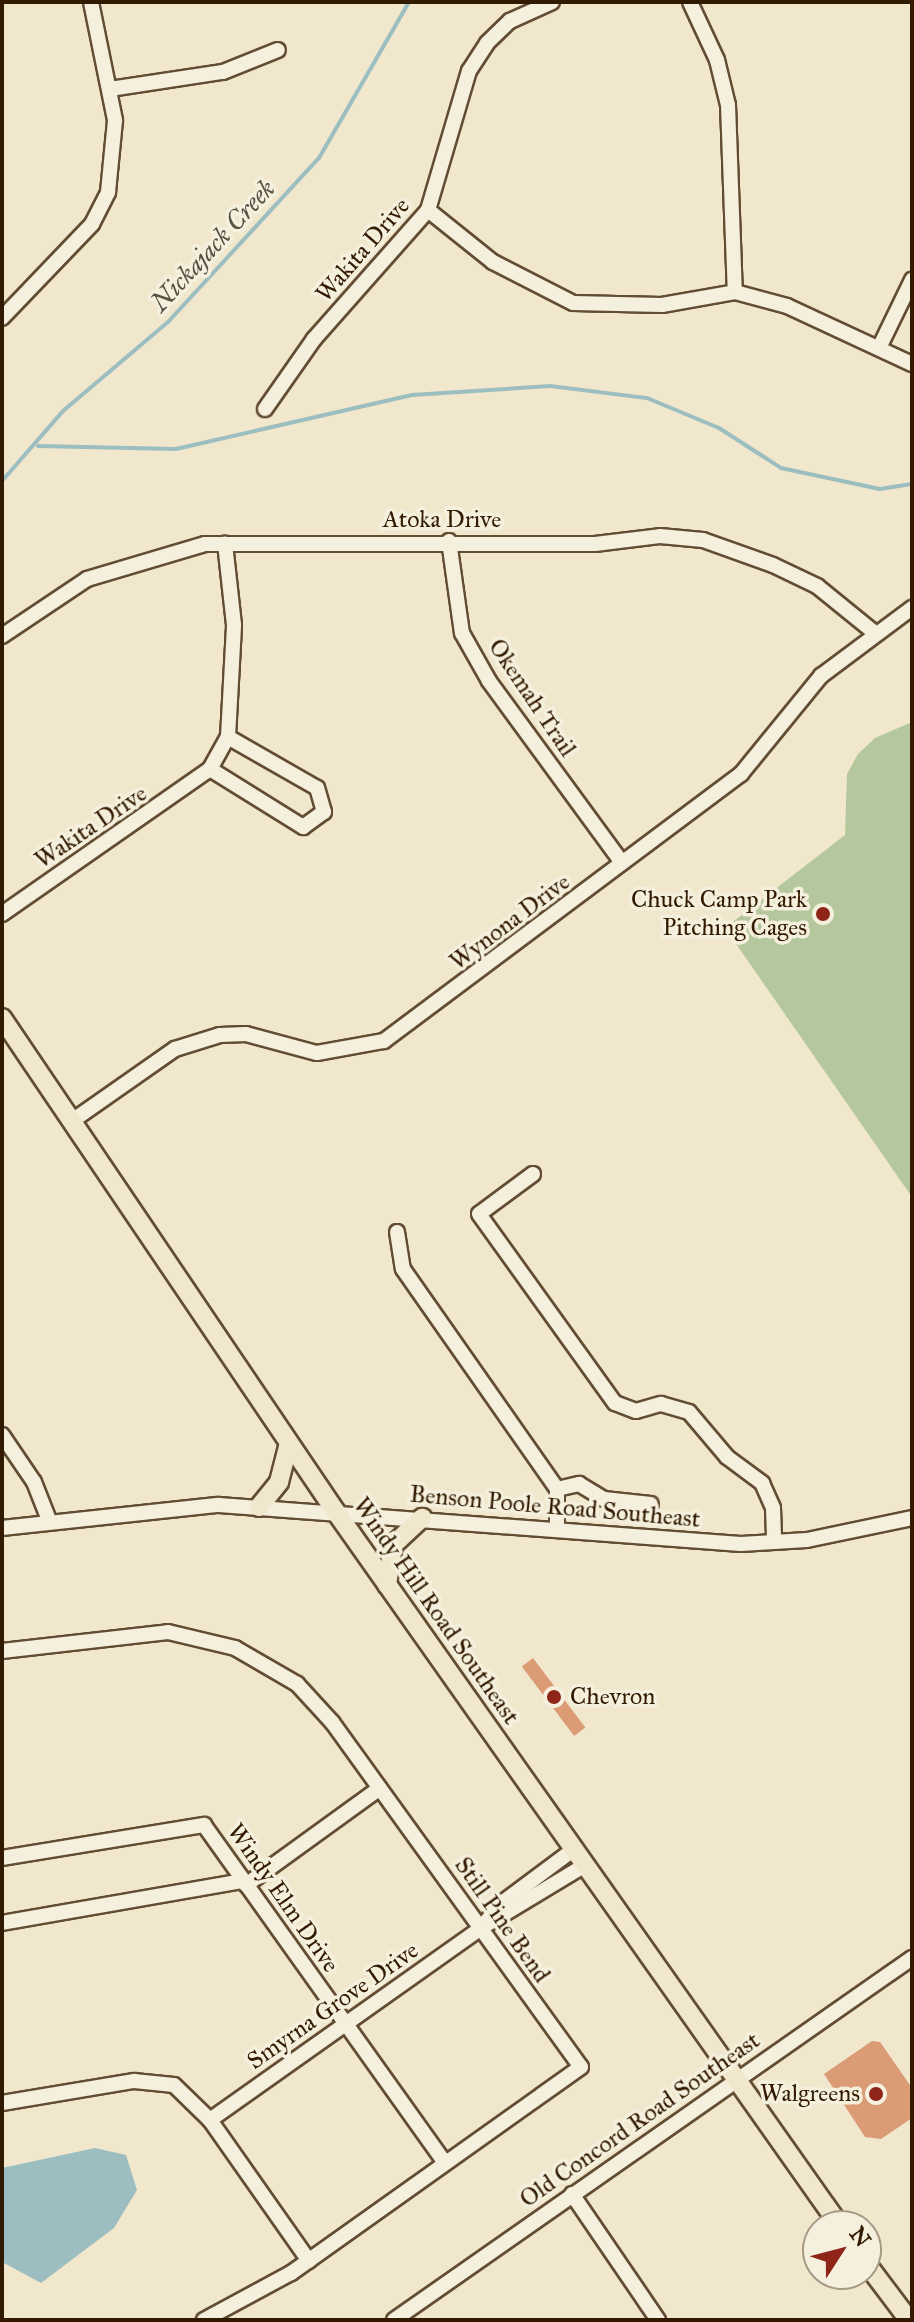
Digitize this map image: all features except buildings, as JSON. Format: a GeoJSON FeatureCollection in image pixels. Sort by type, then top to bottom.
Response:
{"type":"FeatureCollection","features":[{"type":"Feature","properties":{"kind":"main road","name":"Windy Hill Road Southeast"},"geometry":{"type":"LineString","coordinates":[[2,1018],[336,1512],[829,2210]]}},
{"type":"Feature","properties":{"kind":"main road"},"geometry":{"type":"LineString","coordinates":[[259,1507],[279,1482],[289,1443]]}},
{"type":"Feature","properties":{"kind":"main road"},"geometry":{"type":"LineString","coordinates":[[387,1585],[393,1545],[422,1518]]}},
{"type":"Feature","properties":{"kind":"main road"},"geometry":{"type":"LineString","coordinates":[[882,2284],[908,2317]]}},
{"type":"Feature","properties":{"kind":"street"},"geometry":{"type":"LineString","coordinates":[[2,318],[92,224],[108,192],[116,154],[110,89],[91,2]]}},
{"type":"Feature","properties":{"kind":"street","name":"Wakita Drive"},"geometry":{"type":"LineString","coordinates":[[265,409],[314,339],[428,210],[469,71],[510,21],[552,2]]}},
{"type":"Feature","properties":{"kind":"street"},"geometry":{"type":"LineString","coordinates":[[690,2],[717,60],[728,105],[735,292]]}},
{"type":"Feature","properties":{"kind":"street"},"geometry":{"type":"LineString","coordinates":[[110,89],[223,72],[278,50]]}},
{"type":"Feature","properties":{"kind":"street"},"geometry":{"type":"LineString","coordinates":[[428,210],[493,262],[573,303],[662,305],[735,292],[787,306],[912,364]]}},
{"type":"Feature","properties":{"kind":"street"},"geometry":{"type":"LineString","coordinates":[[879,348],[912,280]]}},
{"type":"Feature","properties":{"kind":"street","name":"Atoka Drive"},"geometry":{"type":"LineString","coordinates":[[2,636],[87,579],[161,555],[225,543],[703,540],[817,586],[876,634]]}},
{"type":"Feature","properties":{"kind":"street","name":"Okemah Trail"},"geometry":{"type":"LineString","coordinates":[[449,541],[462,633],[489,681],[622,863]]}},
{"type":"Feature","properties":{"kind":"street","name":"Wakita Drive"},"geometry":{"type":"LineString","coordinates":[[2,914],[210,769],[228,737],[234,625],[225,543]]}},
{"type":"Feature","properties":{"kind":"street","name":"Wynona Drive"},"geometry":{"type":"LineString","coordinates":[[72,1121],[175,1049],[220,1035],[246,1034],[317,1053],[384,1041],[741,774],[821,676],[912,608]]}},
{"type":"Feature","properties":{"kind":"street"},"geometry":{"type":"LineString","coordinates":[[210,769],[303,827],[324,812],[317,788],[228,737]]}},
{"type":"Feature","properties":{"kind":"street"},"geometry":{"type":"LineString","coordinates":[[533,1174],[479,1214],[619,1406],[642,1411],[669,1405],[689,1412],[727,1457],[762,1483],[773,1508],[774,1542]]}},
{"type":"Feature","properties":{"kind":"street"},"geometry":{"type":"LineString","coordinates":[[397,1232],[403,1269],[557,1489],[557,1530]]}},
{"type":"Feature","properties":{"kind":"street"},"geometry":{"type":"LineString","coordinates":[[2,1435],[34,1482],[49,1520]]}},
{"type":"Feature","properties":{"kind":"street"},"geometry":{"type":"LineString","coordinates":[[557,1489],[579,1484],[604,1499],[651,1504]]}},
{"type":"Feature","properties":{"kind":"street","name":"Benson Poole Road Southeast"},"geometry":{"type":"LineString","coordinates":[[2,1528],[49,1520],[259,1507],[557,1530],[774,1542],[912,1518]]}},
{"type":"Feature","properties":{"kind":"street","name":"Still Pine Bend"},"geometry":{"type":"LineString","coordinates":[[2,1651],[142,1631],[192,1635],[235,1648],[316,1701],[581,2067],[309,2261],[204,2320]]}},
{"type":"Feature","properties":{"kind":"street"},"geometry":{"type":"LineString","coordinates":[[2,1923],[244,1883],[380,1788]]}},
{"type":"Feature","properties":{"kind":"street","name":"Windy Elm Drive"},"geometry":{"type":"LineString","coordinates":[[2,1858],[204,1825],[445,2163]]}},
{"type":"Feature","properties":{"kind":"street","name":"Smyrna Grove Drive"},"geometry":{"type":"LineString","coordinates":[[481,1928],[503,1902],[574,1849]]}},
{"type":"Feature","properties":{"kind":"street","name":"Smyrna Grove Drive"},"geometry":{"type":"LineString","coordinates":[[210,2120],[481,1928],[585,1865]]}},
{"type":"Feature","properties":{"kind":"street","name":"Old Concord Road Southeast"},"geometry":{"type":"LineString","coordinates":[[394,2320],[912,1958]]}},
{"type":"Feature","properties":{"kind":"street"},"geometry":{"type":"LineString","coordinates":[[2,2103],[155,2080],[183,2089],[210,2120],[309,2261]]}},
{"type":"Feature","properties":{"kind":"street"},"geometry":{"type":"LineString","coordinates":[[572,2194],[658,2320]]}},
{"type":"Feature","properties":{"kind":"green space"},"geometry":{"type":"Polygon","coordinates":[[[912,722],[912,1197],[725,928],[845,835],[847,774],[858,754],[875,738],[912,722]]]}},
{"type":"Feature","properties":{"kind":"water"},"geometry":{"type":"Polygon","coordinates":[[[95,2148],[126,2155],[137,2190],[114,2228],[41,2283],[2,2262],[2,2168],[95,2148]]]}},
{"type":"Feature","properties":{"kind":"waterway","name":"Nickajack Creek"},"geometry":{"type":"LineString","coordinates":[[2,481],[63,411],[168,322],[319,158],[409,2]]}},
{"type":"Feature","properties":{"kind":"waterway"},"geometry":{"type":"LineString","coordinates":[[38,446],[176,449],[412,395],[550,386],[647,398],[719,428],[781,468],[880,489],[912,484]]}},
{"type":"Feature","properties":{"kind":"place","name":"Chuck Camp Park Pitching Cages"},"geometry":{"type":"Point","coordinates":[823,914]}},
{"type":"Feature","properties":{"kind":"place","name":"Chevron"},"geometry":{"type":"Point","coordinates":[554,1697]}},
{"type":"Feature","properties":{"kind":"place","name":"Walgreens"},"geometry":{"type":"Point","coordinates":[876,2094]}}]}
